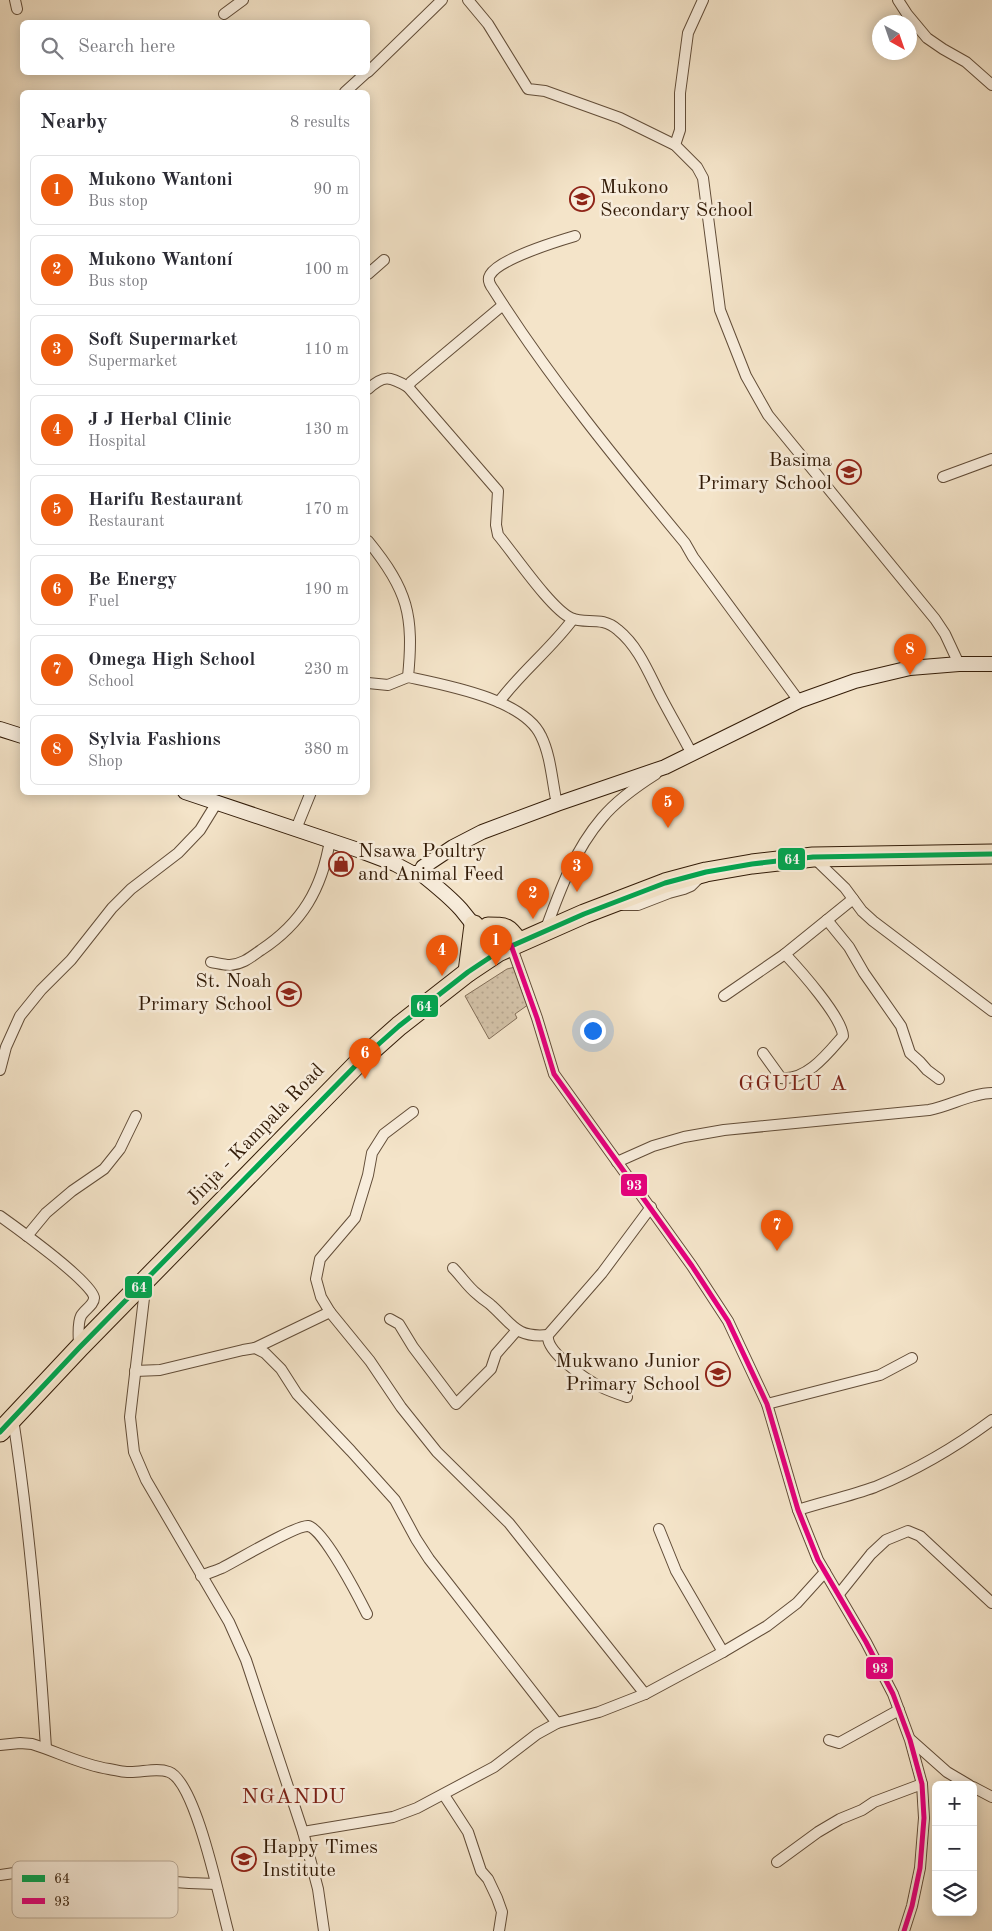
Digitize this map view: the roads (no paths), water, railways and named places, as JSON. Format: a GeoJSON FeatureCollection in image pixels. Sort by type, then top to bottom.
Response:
{"type":"FeatureCollection","features":[{"type":"Feature","properties":{"kind":"highway","name":"Jinja - Kampala Road"},"geometry":{"type":"LineString","coordinates":[[5,1424],[363,1058],[399,1026],[468,972],[505,949],[607,905],[665,883],[706,872],[752,864],[813,857],[992,854]]}},
{"type":"Feature","properties":{"kind":"highway"},"geometry":{"type":"LineString","coordinates":[[468,972],[481,926],[501,927],[510,930],[505,949]]}},
{"type":"Feature","properties":{"kind":"street"},"geometry":{"type":"LineString","coordinates":[[224,14],[243,0]]}},
{"type":"Feature","properties":{"kind":"street"},"geometry":{"type":"LineString","coordinates":[[370,69],[442,0]]}},
{"type":"Feature","properties":{"kind":"street"},"geometry":{"type":"LineString","coordinates":[[468,0],[488,24],[528,88],[545,91],[620,118],[675,145],[701,172],[718,303],[749,382],[772,420],[935,619],[945,634],[959,664]]}},
{"type":"Feature","properties":{"kind":"street"},"geometry":{"type":"LineString","coordinates":[[675,145],[680,130],[680,92],[688,33],[703,0]]}},
{"type":"Feature","properties":{"kind":"street"},"geometry":{"type":"LineString","coordinates":[[898,0],[927,38],[942,49],[966,62],[992,85]]}},
{"type":"Feature","properties":{"kind":"street"},"geometry":{"type":"LineString","coordinates":[[347,90],[364,75]]}},
{"type":"Feature","properties":{"kind":"street"},"geometry":{"type":"LineString","coordinates":[[575,236],[532,250],[498,266],[490,274],[489,280],[528,343],[612,455],[685,543],[693,557],[798,701]]}},
{"type":"Feature","properties":{"kind":"street"},"geometry":{"type":"LineString","coordinates":[[370,272],[384,260]]}},
{"type":"Feature","properties":{"kind":"street"},"geometry":{"type":"LineString","coordinates":[[408,387],[431,364],[503,305]]}},
{"type":"Feature","properties":{"kind":"street"},"geometry":{"type":"LineString","coordinates":[[370,387],[380,379],[389,378],[399,381],[408,387],[498,491],[496,526],[498,535],[546,596],[560,610],[573,619],[601,621],[614,627],[623,634],[637,651],[692,754]]}},
{"type":"Feature","properties":{"kind":"street"},"geometry":{"type":"LineString","coordinates":[[943,477],[992,459]]}},
{"type":"Feature","properties":{"kind":"street"},"geometry":{"type":"LineString","coordinates":[[370,544],[388,566],[402,592],[409,619],[411,637],[408,678]]}},
{"type":"Feature","properties":{"kind":"street"},"geometry":{"type":"LineString","coordinates":[[499,702],[512,684],[560,636],[573,619]]}},
{"type":"Feature","properties":{"kind":"street"},"geometry":{"type":"LineString","coordinates":[[545,931],[563,881],[581,847],[593,830],[618,802],[665,768],[798,701],[855,681],[910,668],[959,664],[992,664]]}},
{"type":"Feature","properties":{"kind":"street"},"geometry":{"type":"LineString","coordinates":[[370,683],[388,685],[408,678],[450,686],[499,702],[534,725],[541,735],[545,745],[557,804]]}},
{"type":"Feature","properties":{"kind":"street"},"geometry":{"type":"LineString","coordinates":[[0,729],[20,735]]}},
{"type":"Feature","properties":{"kind":"street"},"geometry":{"type":"LineString","coordinates":[[418,871],[482,832],[557,804],[665,768]]}},
{"type":"Feature","properties":{"kind":"street"},"geometry":{"type":"LineString","coordinates":[[192,795],[330,840],[395,864],[439,877],[453,889],[481,926],[480,933],[505,949],[537,1018],[554,1074],[651,1206],[728,1321],[767,1404],[798,1510],[818,1560],[893,1694],[910,1740],[922,1784],[924,1818],[920,1868],[912,1906],[904,1931]]}},
{"type":"Feature","properties":{"kind":"street"},"geometry":{"type":"LineString","coordinates":[[296,829],[311,795]]}},
{"type":"Feature","properties":{"kind":"street"},"geometry":{"type":"LineString","coordinates":[[0,1070],[6,1047],[25,1009],[71,960],[112,908],[131,889],[178,853],[200,830],[216,804]]}},
{"type":"Feature","properties":{"kind":"street"},"geometry":{"type":"LineString","coordinates":[[211,962],[230,965],[245,961],[288,930],[302,914],[318,884],[327,858],[330,840]]}},
{"type":"Feature","properties":{"kind":"street"},"geometry":{"type":"LineString","coordinates":[[813,857],[845,888],[862,911],[873,921],[992,1011]]}},
{"type":"Feature","properties":{"kind":"street"},"geometry":{"type":"LineString","coordinates":[[724,996],[785,954],[853,898]]}},
{"type":"Feature","properties":{"kind":"street"},"geometry":{"type":"LineString","coordinates":[[827,920],[849,947],[864,973],[901,1026],[910,1053],[938,1078]]}},
{"type":"Feature","properties":{"kind":"street"},"geometry":{"type":"LineString","coordinates":[[763,1053],[781,1078],[788,1079],[817,1064],[844,1036],[843,1029],[830,1009],[785,954]]}},
{"type":"Feature","properties":{"kind":"street"},"geometry":{"type":"LineString","coordinates":[[617,1162],[652,1146],[692,1135],[724,1130],[922,1111],[947,1106],[980,1094],[992,1093]]}},
{"type":"Feature","properties":{"kind":"street"},"geometry":{"type":"LineString","coordinates":[[413,1112],[384,1134],[372,1153],[368,1175],[355,1218],[320,1259],[316,1279],[321,1297],[330,1312],[370,1361],[401,1407],[437,1452],[509,1522],[645,1694]]}},
{"type":"Feature","properties":{"kind":"street"},"geometry":{"type":"LineString","coordinates":[[27,1236],[46,1213],[72,1191],[104,1169],[120,1149],[136,1116]]}},
{"type":"Feature","properties":{"kind":"street"},"geometry":{"type":"LineString","coordinates":[[627,1397],[601,1387],[577,1372],[554,1351],[548,1343],[548,1335],[602,1273],[651,1206]]}},
{"type":"Feature","properties":{"kind":"street"},"geometry":{"type":"LineString","coordinates":[[0,1216],[79,1277],[93,1292],[95,1298],[92,1304],[79,1319],[79,1348]]}},
{"type":"Feature","properties":{"kind":"street"},"geometry":{"type":"LineString","coordinates":[[453,1268],[476,1294],[489,1303],[510,1326],[535,1336],[548,1335]]}},
{"type":"Feature","properties":{"kind":"street"},"geometry":{"type":"LineString","coordinates":[[146,1280],[130,1417],[134,1452],[146,1480],[228,1622],[246,1660],[302,1832],[318,1889],[324,1931]]}},
{"type":"Feature","properties":{"kind":"street"},"geometry":{"type":"LineString","coordinates":[[136,1371],[160,1370],[222,1354],[255,1348],[330,1312]]}},
{"type":"Feature","properties":{"kind":"street"},"geometry":{"type":"LineString","coordinates":[[390,1319],[398,1324],[456,1404],[491,1369],[496,1354],[517,1330]]}},
{"type":"Feature","properties":{"kind":"street"},"geometry":{"type":"LineString","coordinates":[[255,1348],[265,1353],[281,1369],[297,1394],[395,1500],[416,1539],[430,1559],[557,1723]]}},
{"type":"Feature","properties":{"kind":"street"},"geometry":{"type":"LineString","coordinates":[[767,1404],[880,1375],[912,1358]]}},
{"type":"Feature","properties":{"kind":"street"},"geometry":{"type":"LineString","coordinates":[[5,1424],[29,1531],[46,1748]]}},
{"type":"Feature","properties":{"kind":"street"},"geometry":{"type":"LineString","coordinates":[[798,1510],[873,1488],[935,1457],[990,1425]]}},
{"type":"Feature","properties":{"kind":"street"},"geometry":{"type":"LineString","coordinates":[[201,1576],[220,1569],[302,1527],[308,1526],[314,1529],[320,1536],[345,1573],[368,1614]]}},
{"type":"Feature","properties":{"kind":"street"},"geometry":{"type":"LineString","coordinates":[[659,1529],[676,1571],[723,1652]]}},
{"type":"Feature","properties":{"kind":"street"},"geometry":{"type":"LineString","coordinates":[[838,1594],[871,1554],[886,1540],[908,1531],[920,1536],[992,1603]]}},
{"type":"Feature","properties":{"kind":"street"},"geometry":{"type":"LineString","coordinates":[[302,1832],[393,1817],[417,1808],[494,1767],[537,1734],[557,1723],[599,1712],[645,1694],[723,1652],[767,1626],[797,1603],[825,1572]]}},
{"type":"Feature","properties":{"kind":"street"},"geometry":{"type":"LineString","coordinates":[[829,1740],[839,1743],[899,1710]]}},
{"type":"Feature","properties":{"kind":"street"},"geometry":{"type":"LineString","coordinates":[[910,1740],[947,1772],[962,1781]]}},
{"type":"Feature","properties":{"kind":"street"},"geometry":{"type":"LineString","coordinates":[[0,1745],[20,1743],[46,1748],[105,1768],[128,1772],[157,1770],[170,1772],[180,1780],[200,1824],[228,1931]]}},
{"type":"Feature","properties":{"kind":"street"},"geometry":{"type":"LineString","coordinates":[[776,1862],[840,1819],[862,1810],[874,1802],[922,1784]]}},
{"type":"Feature","properties":{"kind":"street"},"geometry":{"type":"LineString","coordinates":[[977,1789],[992,1796]]}},
{"type":"Feature","properties":{"kind":"street"},"geometry":{"type":"LineString","coordinates":[[444,1794],[468,1832],[480,1871],[488,1879],[497,1898],[502,1912],[499,1931]]}},
{"type":"Feature","properties":{"kind":"street"},"geometry":{"type":"LineString","coordinates":[[178,1882],[216,1884]]}},
{"type":"Feature","properties":{"kind":"place","name":"Mukono Secondary School"},"geometry":{"type":"Point","coordinates":[582,199]}},
{"type":"Feature","properties":{"kind":"place","name":"Basima Primary School"},"geometry":{"type":"Point","coordinates":[849,472]}},
{"type":"Feature","properties":{"kind":"place","name":"Sylvia Fashions"},"geometry":{"type":"Point","coordinates":[910,675]}},
{"type":"Feature","properties":{"kind":"place","name":"Harifu Restaurant"},"geometry":{"type":"Point","coordinates":[668,828]}},
{"type":"Feature","properties":{"kind":"place","name":"Nsawa Poultry and Animal Feed"},"geometry":{"type":"Point","coordinates":[341,864]}},
{"type":"Feature","properties":{"kind":"place","name":"Soft Supermarket"},"geometry":{"type":"Point","coordinates":[577,892]}},
{"type":"Feature","properties":{"kind":"place","name":"Mukono Wantoní"},"geometry":{"type":"Point","coordinates":[533,919]}},
{"type":"Feature","properties":{"kind":"place","name":"Mukono Wantoni"},"geometry":{"type":"Point","coordinates":[496,966]}},
{"type":"Feature","properties":{"kind":"place","name":"J J Herbal Clinic"},"geometry":{"type":"Point","coordinates":[442,976]}},
{"type":"Feature","properties":{"kind":"place","name":"St. Noah Primary School"},"geometry":{"type":"Point","coordinates":[289,994]}},
{"type":"Feature","properties":{"kind":"place","name":"Be Energy"},"geometry":{"type":"Point","coordinates":[365,1079]}},
{"type":"Feature","properties":{"kind":"place","name":"Omega High School"},"geometry":{"type":"Point","coordinates":[777,1251]}},
{"type":"Feature","properties":{"kind":"place","name":"Mukwano Junior Primary School"},"geometry":{"type":"Point","coordinates":[718,1374]}},
{"type":"Feature","properties":{"kind":"place","name":"Happy Times Institute"},"geometry":{"type":"Point","coordinates":[244,1859]}},
{"type":"Feature","properties":{"kind":"district","name":"GGULU A"},"geometry":{"type":"Point","coordinates":[793,1084]}},
{"type":"Feature","properties":{"kind":"district","name":"NGANDU"},"geometry":{"type":"Point","coordinates":[294,1797]}}]}
